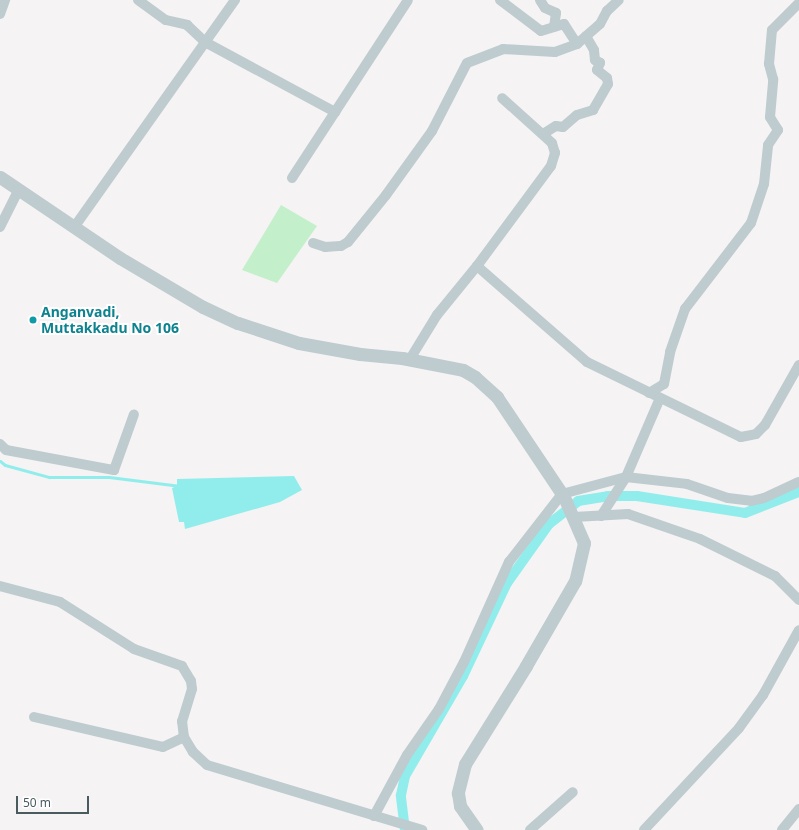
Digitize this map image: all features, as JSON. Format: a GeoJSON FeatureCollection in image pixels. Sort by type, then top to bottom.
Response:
{"type":"FeatureCollection","features":[{"type":"Feature","properties":{"kind":"street"},"geometry":{"type":"LineString","coordinates":[[0,14],[5,0]]}},
{"type":"Feature","properties":{"kind":"street"},"geometry":{"type":"LineString","coordinates":[[138,0],[166,20],[187,26],[205,42],[335,112]]}},
{"type":"Feature","properties":{"kind":"street"},"geometry":{"type":"LineString","coordinates":[[75,226],[235,0]]}},
{"type":"Feature","properties":{"kind":"street"},"geometry":{"type":"LineString","coordinates":[[292,178],[408,0]]}},
{"type":"Feature","properties":{"kind":"street"},"geometry":{"type":"LineString","coordinates":[[500,0],[541,31],[564,24],[577,44]]}},
{"type":"Feature","properties":{"kind":"street"},"geometry":{"type":"LineString","coordinates":[[540,0],[545,8],[556,13],[554,27]]}},
{"type":"Feature","properties":{"kind":"street"},"geometry":{"type":"LineString","coordinates":[[313,243],[325,247],[341,246],[348,242],[386,195],[432,131],[467,62],[503,49],[555,52],[577,44],[600,24],[607,11],[618,0]]}},
{"type":"Feature","properties":{"kind":"street"},"geometry":{"type":"LineString","coordinates":[[649,393],[664,384],[670,352],[685,310],[747,228],[757,205],[764,184],[768,145],[778,130],[770,117],[773,79],[770,64],[772,30],[796,2]]}},
{"type":"Feature","properties":{"kind":"street"},"geometry":{"type":"LineString","coordinates":[[543,134],[556,126],[563,127],[577,115],[593,110],[608,84],[597,70],[600,63],[595,60],[594,50],[586,36]]}},
{"type":"Feature","properties":{"kind":"street"},"geometry":{"type":"LineString","coordinates":[[410,359],[437,315],[477,266],[551,166],[555,153],[552,143],[502,98]]}},
{"type":"Feature","properties":{"kind":"street"},"geometry":{"type":"LineString","coordinates":[[0,177],[18,191],[75,226],[120,258],[182,296],[238,323],[299,343],[410,359],[463,370],[475,377],[497,397],[563,496],[574,517],[584,542],[575,581],[526,666],[465,764],[460,780],[460,806],[477,830]]}},
{"type":"Feature","properties":{"kind":"street"},"geometry":{"type":"LineString","coordinates":[[0,227],[18,191]]}},
{"type":"Feature","properties":{"kind":"street"},"geometry":{"type":"LineString","coordinates":[[477,266],[587,362],[741,437],[748,438],[756,434],[765,425],[799,365]]}},
{"type":"Feature","properties":{"kind":"street"},"geometry":{"type":"LineString","coordinates":[[601,516],[626,477],[660,398]]}},
{"type":"Feature","properties":{"kind":"street"},"geometry":{"type":"LineString","coordinates":[[0,444],[6,450],[114,470],[134,414]]}},
{"type":"Feature","properties":{"kind":"street"},"geometry":{"type":"LineString","coordinates":[[374,816],[406,755],[439,709],[464,662],[509,562],[563,496],[626,477],[687,484],[739,500],[764,498],[799,482]]}},
{"type":"Feature","properties":{"kind":"street"},"geometry":{"type":"LineString","coordinates":[[574,517],[628,514],[700,538],[776,576],[799,600]]}},
{"type":"Feature","properties":{"kind":"street"},"geometry":{"type":"LineString","coordinates":[[0,586],[60,602],[134,649],[182,666],[191,681],[192,689],[182,721],[184,737],[193,752],[207,765],[420,829]]}},
{"type":"Feature","properties":{"kind":"street"},"geometry":{"type":"LineString","coordinates":[[644,830],[739,728],[764,695],[799,630]]}},
{"type":"Feature","properties":{"kind":"street"},"geometry":{"type":"LineString","coordinates":[[34,717],[164,747],[184,737]]}},
{"type":"Feature","properties":{"kind":"street"},"geometry":{"type":"LineString","coordinates":[[530,830],[573,792]]}},
{"type":"Feature","properties":{"kind":"street"},"geometry":{"type":"LineString","coordinates":[[782,830],[799,809]]}},
{"type":"Feature","properties":{"kind":"street"},"geometry":{"type":"LineString","coordinates":[[393,821],[399,830]]}},
{"type":"Feature","properties":{"kind":"green space"},"geometry":{"type":"Polygon","coordinates":[[[281,205],[317,226],[277,283],[242,270],[281,205]]]}},
{"type":"Feature","properties":{"kind":"water"},"geometry":{"type":"Polygon","coordinates":[[[294,476],[302,490],[280,502],[185,529],[184,522],[179,522],[172,488],[177,486],[177,479],[294,476]]]}},
{"type":"Feature","properties":{"kind":"waterway"},"geometry":{"type":"LineString","coordinates":[[0,461],[5,465],[49,477],[109,477],[180,486]]}},
{"type":"Feature","properties":{"kind":"waterway"},"geometry":{"type":"LineString","coordinates":[[405,830],[401,795],[405,776],[463,676],[507,583],[549,524],[578,501],[608,496],[637,496],[745,513],[799,492]]}},
{"type":"Feature","properties":{"kind":"place","name":"Anganvadi, Muttakkadu No 106"},"geometry":{"type":"Point","coordinates":[33,320]}}]}
